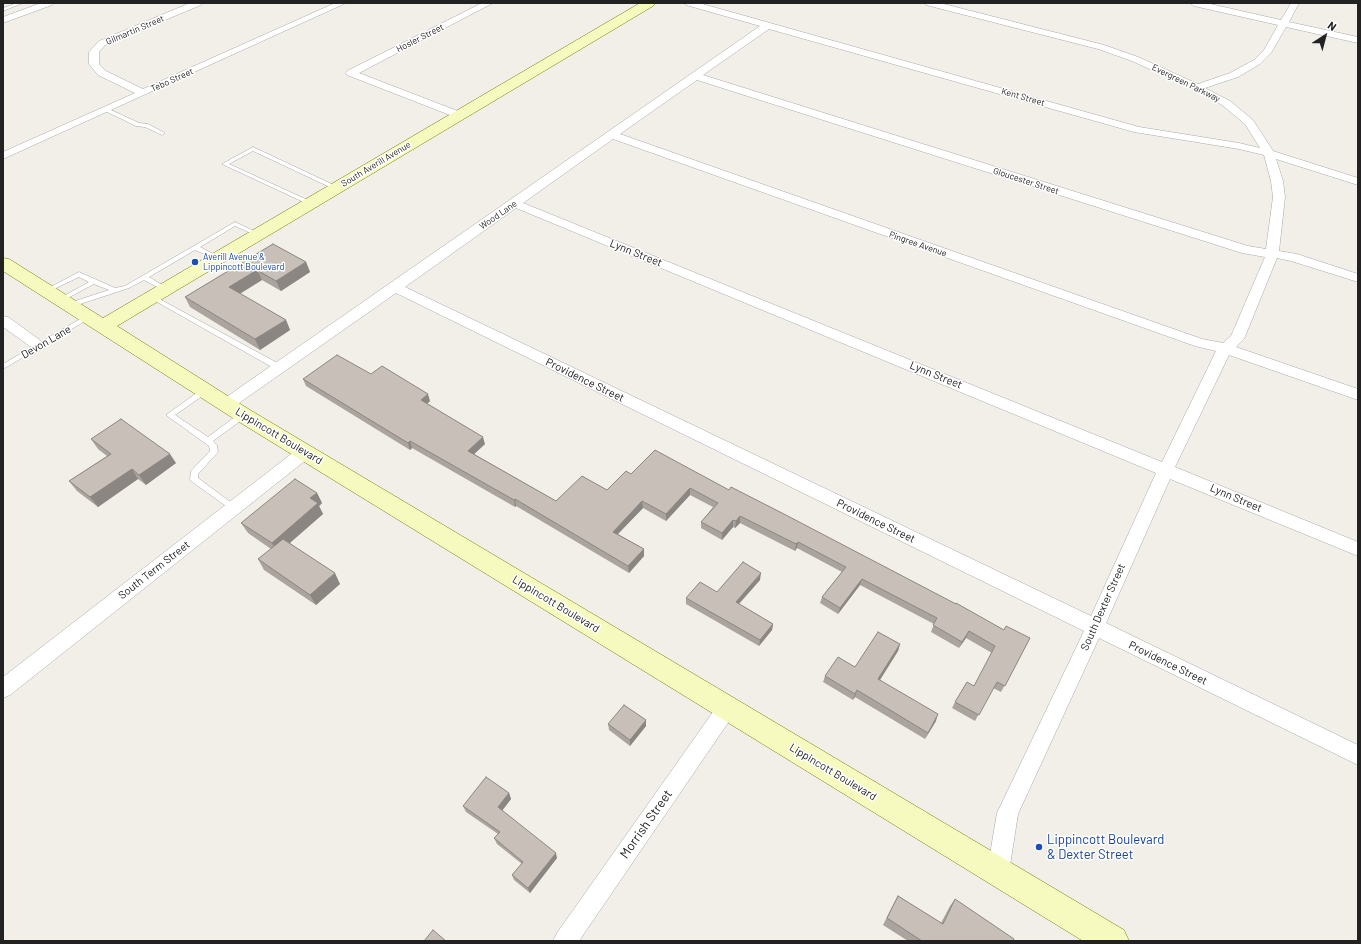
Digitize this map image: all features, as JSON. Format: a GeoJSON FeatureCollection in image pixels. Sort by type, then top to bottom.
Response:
{"type":"FeatureCollection","features":[{"type":"Feature","properties":{"kind":"street"},"geometry":{"type":"LineString","coordinates":[[3,20],[49,3]]}},
{"type":"Feature","properties":{"kind":"street","name":"Gilmartin Street"},"geometry":{"type":"LineString","coordinates":[[143,93],[102,73],[94,64],[94,52],[102,43],[198,3]]}},
{"type":"Feature","properties":{"kind":"street","name":"Tebo Street"},"geometry":{"type":"LineString","coordinates":[[3,156],[342,3]]}},
{"type":"Feature","properties":{"kind":"street","name":"Hosler Street"},"geometry":{"type":"LineString","coordinates":[[458,115],[351,73],[489,3]]}},
{"type":"Feature","properties":{"kind":"street","name":"South Averill Avenue"},"geometry":{"type":"LineString","coordinates":[[96,321],[152,297],[649,3]]}},
{"type":"Feature","properties":{"kind":"street","name":"Kent Street"},"geometry":{"type":"LineString","coordinates":[[689,3],[1138,130],[1240,146],[1269,153],[1358,182]]}},
{"type":"Feature","properties":{"kind":"street","name":"Evergreen Parkway"},"geometry":{"type":"LineString","coordinates":[[929,3],[1101,47],[1135,59],[1197,87],[1226,103],[1249,122],[1269,153],[1277,181],[1279,197],[1272,254],[1237,339],[1225,348]]}},
{"type":"Feature","properties":{"kind":"street"},"geometry":{"type":"LineString","coordinates":[[1194,3],[1358,40]]}},
{"type":"Feature","properties":{"kind":"street"},"geometry":{"type":"LineString","coordinates":[[1197,87],[1234,75],[1256,62],[1268,51],[1295,3]]}},
{"type":"Feature","properties":{"kind":"street","name":"Wood Lane"},"geometry":{"type":"LineString","coordinates":[[235,409],[280,368],[768,25]]}},
{"type":"Feature","properties":{"kind":"street","name":"Gloucester Street"},"geometry":{"type":"LineString","coordinates":[[696,76],[1246,250],[1293,257],[1358,278]]}},
{"type":"Feature","properties":{"kind":"street","name":"Pingree Avenue"},"geometry":{"type":"LineString","coordinates":[[611,135],[1200,343],[1225,348]]}},
{"type":"Feature","properties":{"kind":"street","name":"Lynn Street"},"geometry":{"type":"LineString","coordinates":[[514,203],[1358,548]]}},
{"type":"Feature","properties":{"kind":"street","name":"Lippincott Boulevard"},"geometry":{"type":"LineString","coordinates":[[3,263],[305,452],[1112,941]]}},
{"type":"Feature","properties":{"kind":"street","name":"Providence Street"},"geometry":{"type":"LineString","coordinates":[[395,287],[1358,755]]}},
{"type":"Feature","properties":{"kind":"street"},"geometry":{"type":"LineString","coordinates":[[3,320],[39,346]]}},
{"type":"Feature","properties":{"kind":"street"},"geometry":{"type":"LineString","coordinates":[[1225,348],[1358,395]]}},
{"type":"Feature","properties":{"kind":"street","name":"South Dexter Street"},"geometry":{"type":"LineString","coordinates":[[998,872],[1008,813],[1095,628],[1166,469],[1225,348]]}},
{"type":"Feature","properties":{"kind":"street","name":"South Term Street"},"geometry":{"type":"LineString","coordinates":[[3,689],[305,452]]}},
{"type":"Feature","properties":{"kind":"street","name":"Morrish Street"},"geometry":{"type":"LineString","coordinates":[[565,941],[727,708]]}},
{"type":"Feature","properties":{"kind":"lane"},"geometry":{"type":"LineString","coordinates":[[3,10],[21,3]]}},
{"type":"Feature","properties":{"kind":"lane"},"geometry":{"type":"LineString","coordinates":[[106,110],[138,125],[146,125],[162,133]]}},
{"type":"Feature","properties":{"kind":"lane"},"geometry":{"type":"LineString","coordinates":[[310,203],[225,164],[253,149],[336,188]]}},
{"type":"Feature","properties":{"kind":"lane"},"geometry":{"type":"LineString","coordinates":[[61,298],[102,296],[127,286],[234,224],[257,234]]}},
{"type":"Feature","properties":{"kind":"lane"},"geometry":{"type":"LineString","coordinates":[[195,247],[217,258]]}},
{"type":"Feature","properties":{"kind":"lane"},"geometry":{"type":"LineString","coordinates":[[61,298],[79,274],[115,290]]}},
{"type":"Feature","properties":{"kind":"lane"},"geometry":{"type":"LineString","coordinates":[[144,277],[165,289]]}},
{"type":"Feature","properties":{"kind":"lane"},"geometry":{"type":"LineString","coordinates":[[61,298],[95,281]]}},
{"type":"Feature","properties":{"kind":"lane"},"geometry":{"type":"LineString","coordinates":[[152,297],[280,368]]}},
{"type":"Feature","properties":{"kind":"lane","name":"Devon Lane"},"geometry":{"type":"LineString","coordinates":[[3,367],[39,346],[96,321]]}},
{"type":"Feature","properties":{"kind":"lane"},"geometry":{"type":"LineString","coordinates":[[205,390],[170,415],[213,445],[214,452],[194,473],[194,479],[233,508]]}},
{"type":"Feature","properties":{"kind":"lane"},"geometry":{"type":"LineString","coordinates":[[208,441],[235,409]]}},
{"type":"Feature","properties":{"kind":"building"},"geometry":{"type":"Polygon","coordinates":[[[273,244],[306,262],[276,281],[257,270],[229,287],[286,320],[255,339],[185,297],[273,244]]]}},
{"type":"Feature","properties":{"kind":"building"},"geometry":{"type":"Polygon","coordinates":[[[337,355],[371,374],[382,366],[428,394],[421,400],[483,437],[468,451],[556,501],[582,476],[607,490],[626,471],[631,474],[655,450],[729,490],[731,487],[782,513],[956,603],[1004,630],[1006,626],[1030,638],[1005,686],[997,682],[979,715],[955,702],[967,682],[974,686],[995,646],[969,631],[962,642],[933,625],[937,618],[862,579],[840,608],[822,597],[846,567],[798,542],[796,544],[740,516],[736,521],[733,520],[722,533],[701,522],[718,503],[690,488],[666,514],[642,501],[613,532],[644,549],[628,566],[515,499],[514,500],[410,441],[408,443],[303,379],[337,355]]]}},
{"type":"Feature","properties":{"kind":"building"},"geometry":{"type":"Polygon","coordinates":[[[121,419],[170,454],[139,475],[132,469],[90,497],[69,481],[111,454],[91,439],[121,419]]]}},
{"type":"Feature","properties":{"kind":"building"},"geometry":{"type":"Polygon","coordinates":[[[295,479],[317,493],[310,498],[318,503],[272,543],[241,523],[295,479]]]}},
{"type":"Feature","properties":{"kind":"building"},"geometry":{"type":"Polygon","coordinates":[[[283,539],[335,573],[310,595],[258,559],[283,539]]]}},
{"type":"Feature","properties":{"kind":"building"},"geometry":{"type":"Polygon","coordinates":[[[743,562],[761,573],[736,602],[773,624],[760,640],[686,598],[700,582],[717,592],[743,562]]]}},
{"type":"Feature","properties":{"kind":"building"},"geometry":{"type":"Polygon","coordinates":[[[878,632],[900,644],[878,679],[938,714],[928,733],[857,690],[855,694],[825,676],[838,657],[855,667],[878,632]]]}},
{"type":"Feature","properties":{"kind":"building"},"geometry":{"type":"Polygon","coordinates":[[[624,705],[646,720],[630,740],[608,724],[624,705]]]}},
{"type":"Feature","properties":{"kind":"building"},"geometry":{"type":"Polygon","coordinates":[[[486,777],[509,793],[498,807],[556,853],[528,888],[512,875],[523,862],[494,838],[500,832],[463,806],[486,777]]]}},
{"type":"Feature","properties":{"kind":"building"},"geometry":{"type":"Polygon","coordinates":[[[898,896],[943,924],[955,899],[1014,939],[1013,941],[922,941],[887,918],[898,896]]]}},
{"type":"Feature","properties":{"kind":"building"},"geometry":{"type":"Polygon","coordinates":[[[433,930],[446,941],[424,941],[433,930]]]}},
{"type":"Feature","properties":{"kind":"place","name":"Averill Avenue & Lippincott Boulevard"},"geometry":{"type":"Point","coordinates":[195,262]}},
{"type":"Feature","properties":{"kind":"place","name":"Lippincott Boulevard & Dexter Street"},"geometry":{"type":"Point","coordinates":[1039,847]}}]}
